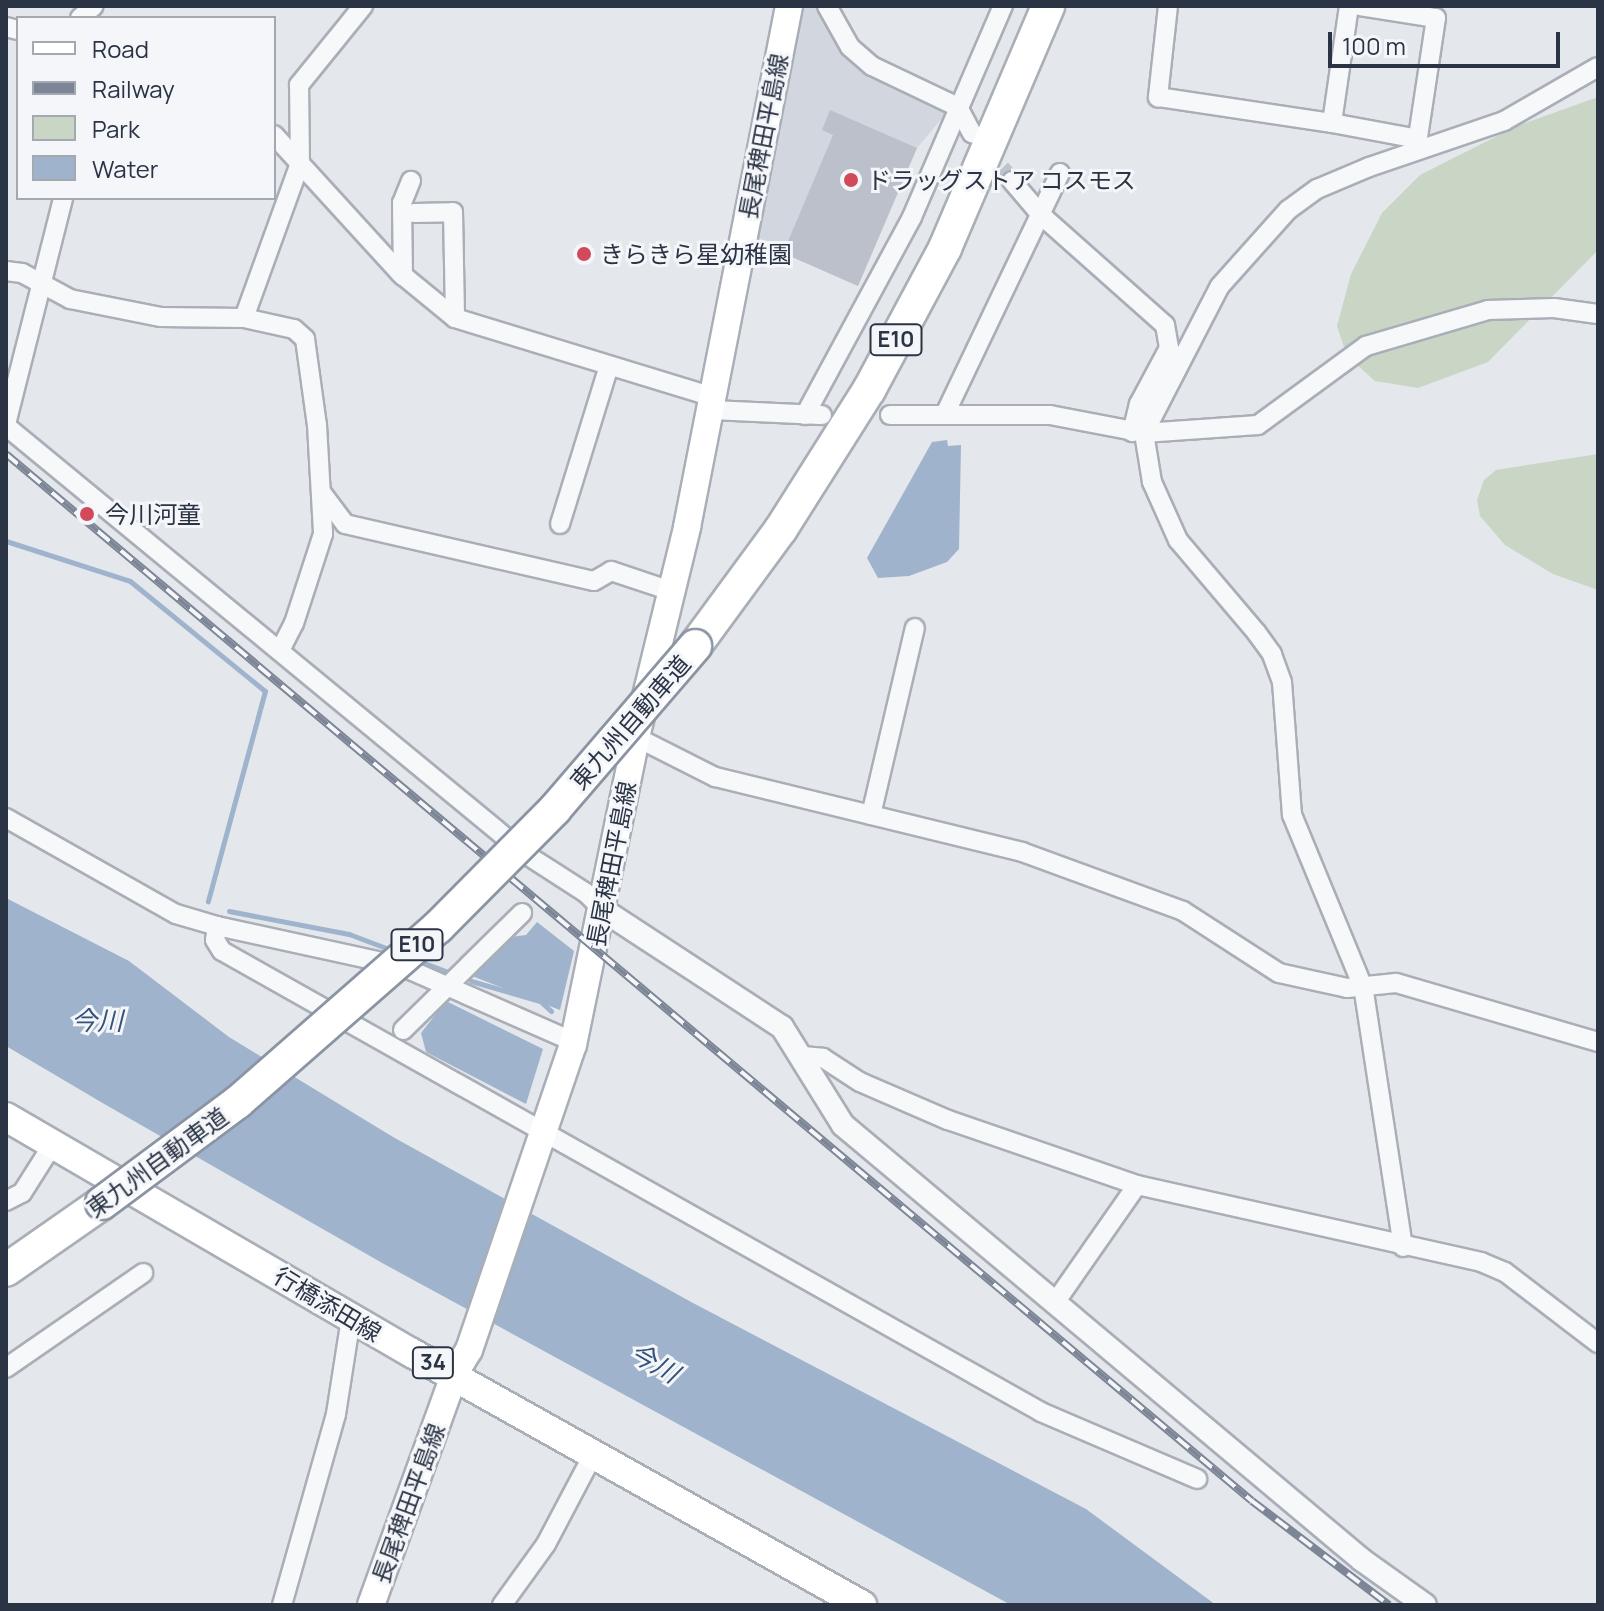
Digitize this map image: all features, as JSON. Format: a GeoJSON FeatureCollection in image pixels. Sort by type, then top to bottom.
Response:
{"type":"FeatureCollection","features":[{"type":"Feature","properties":{"kind":"highway","name":"東九州自動車道"},"geometry":{"type":"LineString","coordinates":[[6,1270],[238,1102],[438,927],[555,809],[695,646],[781,529],[869,390],[945,248],[1048,6]]}},
{"type":"Feature","properties":{"kind":"main road","name":"長尾稗田平島線"},"geometry":{"type":"LineString","coordinates":[[371,1605],[543,1140],[574,1042],[636,737],[711,404],[789,6]]}},
{"type":"Feature","properties":{"kind":"main road","name":"行橋添田線"},"geometry":{"type":"LineString","coordinates":[[6,1117],[351,1318],[462,1362],[594,1453],[862,1605]]}},
{"type":"Feature","properties":{"kind":"street"},"geometry":{"type":"LineString","coordinates":[[244,318],[300,163],[299,85],[363,6]]}},
{"type":"Feature","properties":{"kind":"street"},"geometry":{"type":"LineString","coordinates":[[827,6],[850,47],[872,66],[958,107],[972,133]]}},
{"type":"Feature","properties":{"kind":"street"},"geometry":{"type":"LineString","coordinates":[[276,137],[409,281],[455,318],[609,366],[711,404],[814,415],[912,217],[958,107],[989,49],[1003,6]]}},
{"type":"Feature","properties":{"kind":"street"},"geometry":{"type":"LineString","coordinates":[[1168,6],[1158,97],[1332,123],[1417,144]]}},
{"type":"Feature","properties":{"kind":"street"},"geometry":{"type":"LineString","coordinates":[[1332,123],[1349,6]]}},
{"type":"Feature","properties":{"kind":"street"},"geometry":{"type":"LineString","coordinates":[[1360,6],[1436,18],[1417,144]]}},
{"type":"Feature","properties":{"kind":"street"},"geometry":{"type":"LineString","coordinates":[[1138,432],[1220,286],[1267,230],[1317,189],[1417,144],[1504,121],[1598,67]]}},
{"type":"Feature","properties":{"kind":"street"},"geometry":{"type":"LineString","coordinates":[[945,414],[1060,173]]}},
{"type":"Feature","properties":{"kind":"street"},"geometry":{"type":"LineString","coordinates":[[409,281],[402,203],[411,181]]}},
{"type":"Feature","properties":{"kind":"street"},"geometry":{"type":"LineString","coordinates":[[1012,181],[1041,215],[1165,325],[1169,348],[1139,404],[1138,432],[1152,482],[1178,540],[1272,654],[1288,714],[1292,815],[1363,987],[1403,1247]]}},
{"type":"Feature","properties":{"kind":"street"},"geometry":{"type":"LineString","coordinates":[[63,200],[6,425],[527,855],[586,893],[603,910],[782,1027],[843,1125],[1362,1560],[1425,1605]]}},
{"type":"Feature","properties":{"kind":"street"},"geometry":{"type":"LineString","coordinates":[[409,281],[414,207],[453,212],[455,318]]}},
{"type":"Feature","properties":{"kind":"street"},"geometry":{"type":"LineString","coordinates":[[6,271],[43,284],[70,299],[161,317],[244,318],[294,329],[305,339],[323,534],[294,623],[280,651]]}},
{"type":"Feature","properties":{"kind":"street"},"geometry":{"type":"LineString","coordinates":[[890,415],[1050,415],[1138,432],[1258,425],[1366,346],[1488,310],[1554,308],[1598,314]]}},
{"type":"Feature","properties":{"kind":"street"},"geometry":{"type":"LineString","coordinates":[[560,524],[609,366]]}},
{"type":"Feature","properties":{"kind":"street"},"geometry":{"type":"LineString","coordinates":[[321,492],[345,524],[594,581],[611,571],[671,591]]}},
{"type":"Feature","properties":{"kind":"street"},"geometry":{"type":"LineString","coordinates":[[871,815],[915,628]]}},
{"type":"Feature","properties":{"kind":"street"},"geometry":{"type":"LineString","coordinates":[[636,737],[715,777],[1022,852],[1183,911],[1279,973],[1363,987],[1396,983],[1598,1042]]}},
{"type":"Feature","properties":{"kind":"street"},"geometry":{"type":"LineString","coordinates":[[6,818],[176,914],[217,926],[401,966],[574,1042]]}},
{"type":"Feature","properties":{"kind":"street"},"geometry":{"type":"LineString","coordinates":[[403,1030],[522,913]]}},
{"type":"Feature","properties":{"kind":"street"},"geometry":{"type":"LineString","coordinates":[[217,926],[215,940],[222,951],[543,1140],[1041,1412],[1197,1479]]}},
{"type":"Feature","properties":{"kind":"street"},"geometry":{"type":"LineString","coordinates":[[802,1056],[823,1058],[860,1082],[948,1120],[1137,1185],[1505,1272],[1598,1343]]}},
{"type":"Feature","properties":{"kind":"street"},"geometry":{"type":"LineString","coordinates":[[817,1087],[860,1082]]}},
{"type":"Feature","properties":{"kind":"street"},"geometry":{"type":"LineString","coordinates":[[6,1201],[22,1193],[53,1144]]}},
{"type":"Feature","properties":{"kind":"street"},"geometry":{"type":"LineString","coordinates":[[1054,1304],[1137,1185]]}},
{"type":"Feature","properties":{"kind":"street"},"geometry":{"type":"LineString","coordinates":[[6,1368],[143,1273]]}},
{"type":"Feature","properties":{"kind":"street"},"geometry":{"type":"LineString","coordinates":[[282,1605],[336,1414],[351,1318]]}},
{"type":"Feature","properties":{"kind":"street"},"geometry":{"type":"LineString","coordinates":[[502,1605],[546,1544],[594,1453]]}},
{"type":"Feature","properties":{"kind":"shaded area"},"geometry":{"type":"Polygon","coordinates":[[[797,6],[819,6],[858,67],[949,110],[917,148],[858,286],[783,253],[750,246],[797,6]]]}},
{"type":"Feature","properties":{"kind":"green space"},"geometry":{"type":"Polygon","coordinates":[[[1598,97],[1598,250],[1488,362],[1418,388],[1375,381],[1347,356],[1337,326],[1351,274],[1382,213],[1420,175],[1517,126],[1598,97]]]}},
{"type":"Feature","properties":{"kind":"green space"},"geometry":{"type":"Polygon","coordinates":[[[1598,454],[1598,590],[1553,574],[1505,545],[1480,516],[1477,500],[1484,480],[1496,470],[1598,454]]]}},
{"type":"Feature","properties":{"kind":"water"},"geometry":{"type":"Polygon","coordinates":[[[947,440],[948,446],[961,445],[959,549],[947,562],[909,576],[878,578],[867,558],[932,442],[947,440]]]}},
{"type":"Feature","properties":{"kind":"water","name":"今川"},"geometry":{"type":"Polygon","coordinates":[[[6,898],[129,961],[229,1037],[393,1137],[693,1303],[1086,1509],[1216,1605],[1011,1605],[384,1264],[106,1105],[6,1046],[6,898]]]}},
{"type":"Feature","properties":{"kind":"water"},"geometry":{"type":"Polygon","coordinates":[[[537,922],[574,951],[560,1010],[472,976],[510,937],[526,935],[537,922]]]}},
{"type":"Feature","properties":{"kind":"water"},"geometry":{"type":"Polygon","coordinates":[[[446,1001],[543,1049],[526,1104],[426,1052],[421,1033],[446,1001]]]}},
{"type":"Feature","properties":{"kind":"building"},"geometry":{"type":"Polygon","coordinates":[[[830,110],[917,148],[858,286],[783,253],[833,135],[822,130],[830,110]]]}},
{"type":"Feature","properties":{"kind":"waterway"},"geometry":{"type":"LineString","coordinates":[[6,541],[130,581],[265,691],[208,901]]}},
{"type":"Feature","properties":{"kind":"waterway"},"geometry":{"type":"LineString","coordinates":[[229,911],[349,934],[394,951]]}},
{"type":"Feature","properties":{"kind":"waterway"},"geometry":{"type":"LineString","coordinates":[[419,961],[448,972]]}},
{"type":"Feature","properties":{"kind":"waterway"},"geometry":{"type":"LineString","coordinates":[[471,981],[540,1001],[551,1011]]}},
{"type":"Feature","properties":{"kind":"tunnel"},"geometry":{"type":"LineString","coordinates":[[984,148],[1012,181]]}},
{"type":"Feature","properties":{"kind":"railway"},"geometry":{"type":"LineString","coordinates":[[6,454],[1252,1501],[1389,1605]]}},
{"type":"Feature","properties":{"kind":"place","name":"ドラッグストア コスモス"},"geometry":{"type":"Point","coordinates":[851,180]}},
{"type":"Feature","properties":{"kind":"place","name":"きらきら星幼稚園"},"geometry":{"type":"Point","coordinates":[584,254]}},
{"type":"Feature","properties":{"kind":"place","name":"今川河童"},"geometry":{"type":"Point","coordinates":[87,514]}}]}
